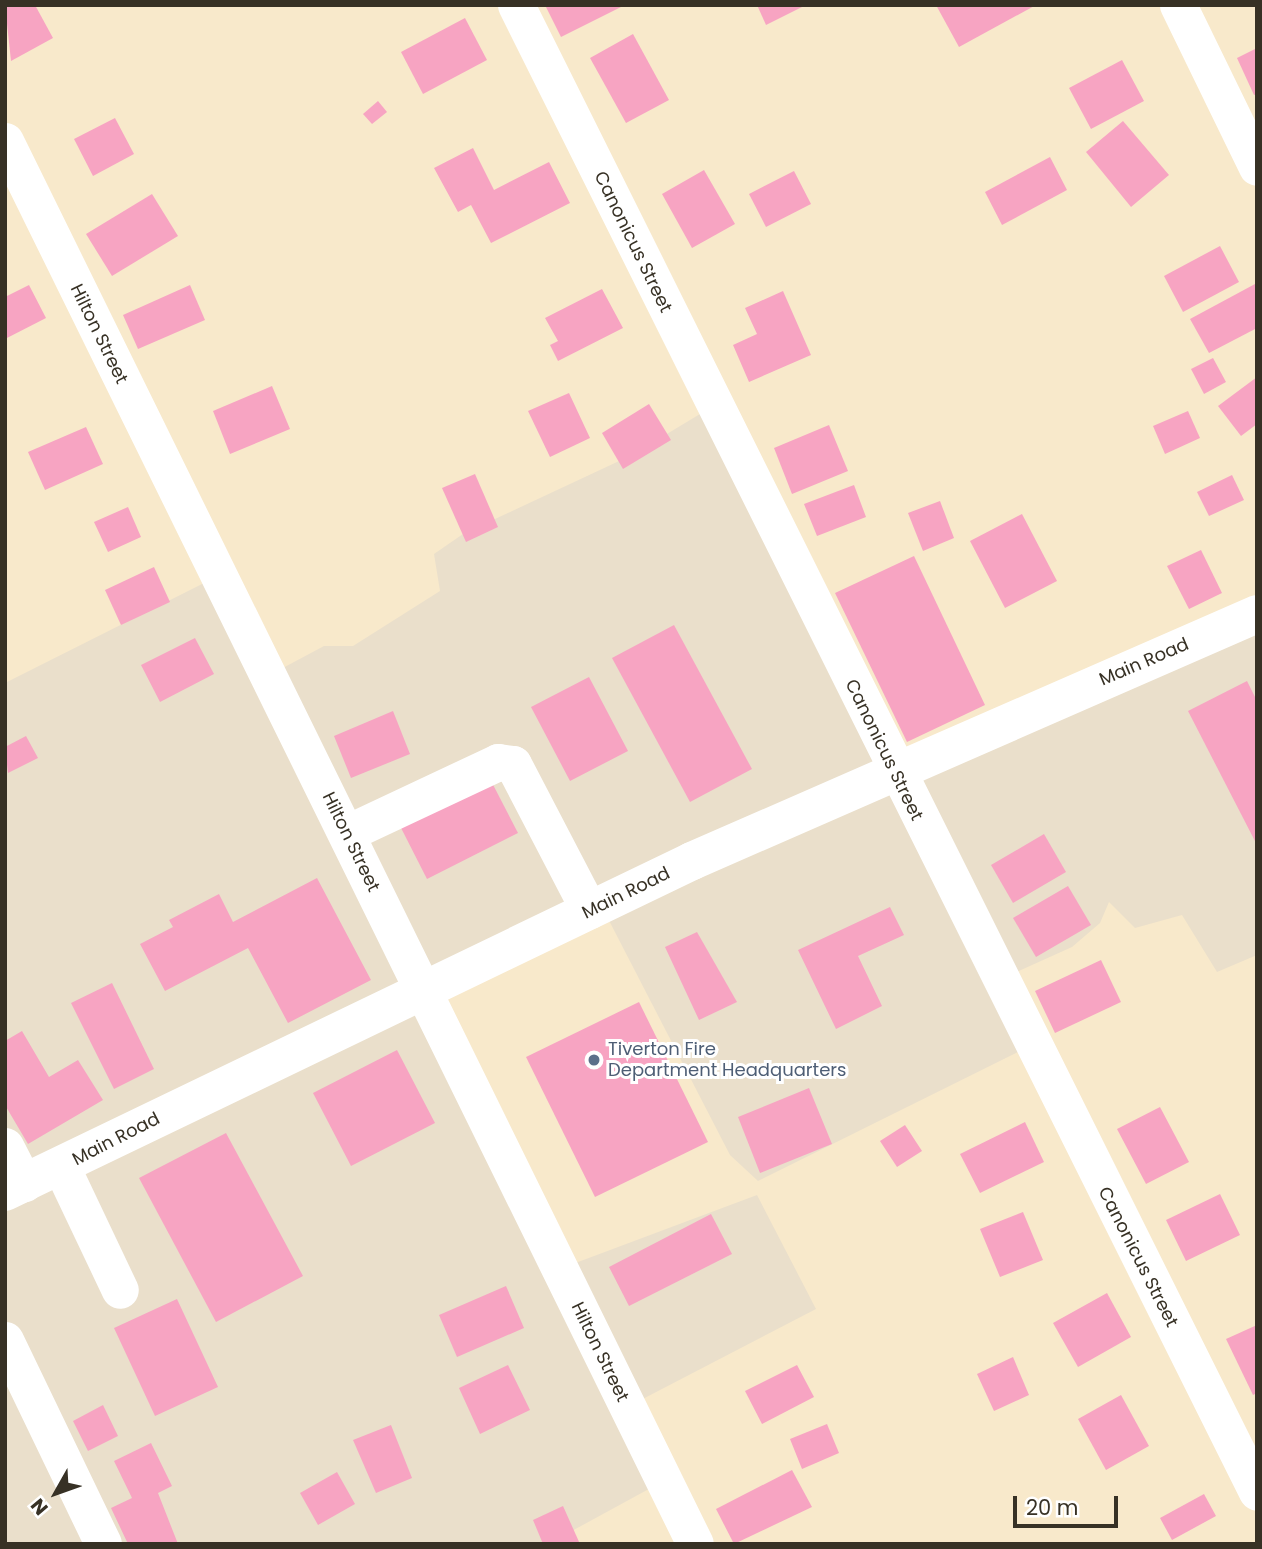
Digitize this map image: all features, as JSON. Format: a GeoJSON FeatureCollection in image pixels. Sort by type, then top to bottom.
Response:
{"type":"FeatureCollection","features":[{"type":"Feature","properties":{"kind":"main road","name":"Main Road"},"geometry":{"type":"LineString","coordinates":[[15,1187],[423,987],[894,770],[1257,614]]}},
{"type":"Feature","properties":{"kind":"street","name":"Canonicus Street"},"geometry":{"type":"LineString","coordinates":[[516,5],[894,770],[1255,1483]]}},
{"type":"Feature","properties":{"kind":"street"},"geometry":{"type":"LineString","coordinates":[[1178,5],[1257,167]]}},
{"type":"Feature","properties":{"kind":"street","name":"Hilton Street"},"geometry":{"type":"LineString","coordinates":[[5,141],[695,1544]]}},
{"type":"Feature","properties":{"kind":"street"},"geometry":{"type":"LineString","coordinates":[[347,833],[498,762],[513,764],[589,911]]}},
{"type":"Feature","properties":{"kind":"street"},"geometry":{"type":"LineString","coordinates":[[5,1146],[15,1187]]}},
{"type":"Feature","properties":{"kind":"street"},"geometry":{"type":"LineString","coordinates":[[61,1166],[120,1290]]}},
{"type":"Feature","properties":{"kind":"street"},"geometry":{"type":"LineString","coordinates":[[5,1340],[103,1544]]}},
{"type":"Feature","properties":{"kind":"shaded area"},"geometry":{"type":"Polygon","coordinates":[[[710,408],[889,770],[1257,613],[1257,955],[1217,972],[1182,915],[1135,928],[1109,902],[1100,923],[1072,947],[999,980],[1022,1050],[758,1181],[730,1155],[601,905],[440,979],[546,1274],[757,1195],[816,1309],[635,1403],[658,1484],[548,1544],[5,1544],[5,683],[210,580],[266,677],[324,646],[353,646],[440,591],[434,554],[463,534],[632,455],[710,408]]]}},
{"type":"Feature","properties":{"kind":"building"},"geometry":{"type":"Polygon","coordinates":[[[5,5],[35,5],[53,38],[11,61],[5,5]]]}},
{"type":"Feature","properties":{"kind":"building"},"geometry":{"type":"Polygon","coordinates":[[[545,5],[625,5],[561,37],[545,5]]]}},
{"type":"Feature","properties":{"kind":"building"},"geometry":{"type":"Polygon","coordinates":[[[757,5],[806,5],[766,25],[757,5]]]}},
{"type":"Feature","properties":{"kind":"building"},"geometry":{"type":"Polygon","coordinates":[[[936,5],[1036,5],[959,47],[936,5]]]}},
{"type":"Feature","properties":{"kind":"building"},"geometry":{"type":"Polygon","coordinates":[[[465,18],[487,60],[423,94],[401,52],[465,18]]]}},
{"type":"Feature","properties":{"kind":"building"},"geometry":{"type":"Polygon","coordinates":[[[633,34],[669,100],[626,123],[590,58],[633,34]]]}},
{"type":"Feature","properties":{"kind":"building"},"geometry":{"type":"Polygon","coordinates":[[[1257,48],[1257,94],[1254,95],[1237,58],[1257,48]]]}},
{"type":"Feature","properties":{"kind":"building"},"geometry":{"type":"Polygon","coordinates":[[[1122,60],[1144,101],[1091,129],[1069,88],[1122,60]]]}},
{"type":"Feature","properties":{"kind":"building"},"geometry":{"type":"Polygon","coordinates":[[[378,101],[387,112],[372,124],[363,114],[378,101]]]}},
{"type":"Feature","properties":{"kind":"building"},"geometry":{"type":"Polygon","coordinates":[[[115,118],[134,154],[93,176],[74,139],[115,118]]]}},
{"type":"Feature","properties":{"kind":"building"},"geometry":{"type":"Polygon","coordinates":[[[1123,121],[1169,175],[1131,207],[1086,152],[1123,121]]]}},
{"type":"Feature","properties":{"kind":"building"},"geometry":{"type":"Polygon","coordinates":[[[473,148],[494,190],[549,162],[570,203],[491,243],[471,205],[458,212],[434,168],[473,148]]]}},
{"type":"Feature","properties":{"kind":"building"},"geometry":{"type":"Polygon","coordinates":[[[1050,157],[1067,190],[1002,225],[985,192],[1050,157]]]}},
{"type":"Feature","properties":{"kind":"building"},"geometry":{"type":"Polygon","coordinates":[[[704,170],[735,224],[692,248],[662,194],[704,170]]]}},
{"type":"Feature","properties":{"kind":"building"},"geometry":{"type":"Polygon","coordinates":[[[794,171],[811,204],[766,227],[749,194],[794,171]]]}},
{"type":"Feature","properties":{"kind":"building"},"geometry":{"type":"Polygon","coordinates":[[[152,194],[178,236],[112,276],[86,234],[152,194]]]}},
{"type":"Feature","properties":{"kind":"building"},"geometry":{"type":"Polygon","coordinates":[[[1220,246],[1239,282],[1183,312],[1164,276],[1220,246]]]}},
{"type":"Feature","properties":{"kind":"building"},"geometry":{"type":"Polygon","coordinates":[[[1255,284],[1257,328],[1209,353],[1190,319],[1255,284]]]}},
{"type":"Feature","properties":{"kind":"building"},"geometry":{"type":"Polygon","coordinates":[[[29,285],[46,318],[5,339],[5,297],[29,285]]]}},
{"type":"Feature","properties":{"kind":"building"},"geometry":{"type":"Polygon","coordinates":[[[190,285],[205,320],[138,349],[123,315],[190,285]]]}},
{"type":"Feature","properties":{"kind":"building"},"geometry":{"type":"Polygon","coordinates":[[[602,289],[623,328],[558,361],[550,345],[558,341],[545,318],[602,289]]]}},
{"type":"Feature","properties":{"kind":"building"},"geometry":{"type":"Polygon","coordinates":[[[783,291],[811,355],[749,382],[733,345],[757,334],[745,308],[783,291]]]}},
{"type":"Feature","properties":{"kind":"building"},"geometry":{"type":"Polygon","coordinates":[[[1213,358],[1226,382],[1204,394],[1191,369],[1213,358]]]}},
{"type":"Feature","properties":{"kind":"building"},"geometry":{"type":"Polygon","coordinates":[[[1257,377],[1257,424],[1241,436],[1218,406],[1257,377]]]}},
{"type":"Feature","properties":{"kind":"building"},"geometry":{"type":"Polygon","coordinates":[[[272,386],[290,429],[230,454],[213,411],[272,386]]]}},
{"type":"Feature","properties":{"kind":"building"},"geometry":{"type":"Polygon","coordinates":[[[569,393],[590,438],[550,457],[528,411],[569,393]]]}},
{"type":"Feature","properties":{"kind":"building"},"geometry":{"type":"Polygon","coordinates":[[[649,404],[671,440],[623,469],[602,433],[649,404]]]}},
{"type":"Feature","properties":{"kind":"building"},"geometry":{"type":"Polygon","coordinates":[[[1188,411],[1200,438],[1165,454],[1153,426],[1188,411]]]}},
{"type":"Feature","properties":{"kind":"building"},"geometry":{"type":"Polygon","coordinates":[[[829,425],[848,471],[792,494],[774,448],[829,425]]]}},
{"type":"Feature","properties":{"kind":"building"},"geometry":{"type":"Polygon","coordinates":[[[86,427],[103,464],[45,490],[28,452],[86,427]]]}},
{"type":"Feature","properties":{"kind":"building"},"geometry":{"type":"Polygon","coordinates":[[[475,474],[498,527],[466,542],[442,488],[475,474]]]}},
{"type":"Feature","properties":{"kind":"building"},"geometry":{"type":"Polygon","coordinates":[[[1232,475],[1244,500],[1209,516],[1197,492],[1232,475]]]}},
{"type":"Feature","properties":{"kind":"building"},"geometry":{"type":"Polygon","coordinates":[[[854,485],[866,517],[817,536],[804,504],[854,485]]]}},
{"type":"Feature","properties":{"kind":"building"},"geometry":{"type":"Polygon","coordinates":[[[940,501],[954,538],[923,551],[908,513],[940,501]]]}},
{"type":"Feature","properties":{"kind":"building"},"geometry":{"type":"Polygon","coordinates":[[[128,507],[141,537],[108,552],[94,522],[128,507]]]}},
{"type":"Feature","properties":{"kind":"building"},"geometry":{"type":"Polygon","coordinates":[[[1022,514],[1057,581],[1005,608],[970,541],[1022,514]]]}},
{"type":"Feature","properties":{"kind":"building"},"geometry":{"type":"Polygon","coordinates":[[[1201,550],[1222,593],[1189,609],[1167,566],[1201,550]]]}},
{"type":"Feature","properties":{"kind":"building"},"geometry":{"type":"Polygon","coordinates":[[[914,556],[985,705],[907,742],[835,593],[914,556]]]}},
{"type":"Feature","properties":{"kind":"building"},"geometry":{"type":"Polygon","coordinates":[[[154,567],[170,602],[121,625],[105,590],[154,567]]]}},
{"type":"Feature","properties":{"kind":"building"},"geometry":{"type":"Polygon","coordinates":[[[674,625],[752,769],[690,802],[612,658],[674,625]]]}},
{"type":"Feature","properties":{"kind":"building"},"geometry":{"type":"Polygon","coordinates":[[[195,638],[214,674],[160,702],[141,665],[195,638]]]}},
{"type":"Feature","properties":{"kind":"building"},"geometry":{"type":"Polygon","coordinates":[[[589,677],[628,751],[570,781],[531,707],[589,677]]]}},
{"type":"Feature","properties":{"kind":"building"},"geometry":{"type":"Polygon","coordinates":[[[1247,681],[1257,701],[1257,845],[1188,711],[1247,681]]]}},
{"type":"Feature","properties":{"kind":"building"},"geometry":{"type":"Polygon","coordinates":[[[393,711],[410,754],[351,778],[334,736],[393,711]]]}},
{"type":"Feature","properties":{"kind":"building"},"geometry":{"type":"Polygon","coordinates":[[[26,736],[38,758],[8,773],[5,747],[26,736]]]}},
{"type":"Feature","properties":{"kind":"building"},"geometry":{"type":"Polygon","coordinates":[[[488,775],[518,833],[427,879],[398,822],[488,775]]]}},
{"type":"Feature","properties":{"kind":"building"},"geometry":{"type":"Polygon","coordinates":[[[1044,834],[1066,872],[1013,903],[991,865],[1044,834]]]}},
{"type":"Feature","properties":{"kind":"building"},"geometry":{"type":"Polygon","coordinates":[[[317,878],[371,980],[288,1023],[248,948],[165,991],[140,944],[173,927],[169,920],[219,894],[233,922],[317,878]]]}},
{"type":"Feature","properties":{"kind":"building"},"geometry":{"type":"Polygon","coordinates":[[[1068,886],[1091,925],[1036,957],[1013,918],[1068,886]]]}},
{"type":"Feature","properties":{"kind":"building"},"geometry":{"type":"Polygon","coordinates":[[[890,907],[904,935],[858,956],[882,1006],[836,1029],[798,950],[890,907]]]}},
{"type":"Feature","properties":{"kind":"building"},"geometry":{"type":"Polygon","coordinates":[[[697,932],[737,1002],[699,1020],[665,947],[697,932]]]}},
{"type":"Feature","properties":{"kind":"building"},"geometry":{"type":"Polygon","coordinates":[[[1101,960],[1121,1002],[1055,1033],[1035,991],[1101,960]]]}},
{"type":"Feature","properties":{"kind":"building"},"geometry":{"type":"Polygon","coordinates":[[[112,983],[154,1069],[114,1089],[71,1003],[112,983]]]}},
{"type":"Feature","properties":{"kind":"building"},"geometry":{"type":"Polygon","coordinates":[[[639,1002],[708,1142],[595,1197],[526,1057],[639,1002]]]}},
{"type":"Feature","properties":{"kind":"building"},"geometry":{"type":"Polygon","coordinates":[[[22,1031],[49,1077],[78,1060],[103,1100],[28,1144],[5,1105],[5,1041],[22,1031]]]}},
{"type":"Feature","properties":{"kind":"building"},"geometry":{"type":"Polygon","coordinates":[[[397,1050],[435,1123],[351,1166],[313,1093],[397,1050]]]}},
{"type":"Feature","properties":{"kind":"building"},"geometry":{"type":"Polygon","coordinates":[[[809,1088],[832,1144],[760,1173],[738,1117],[809,1088]]]}},
{"type":"Feature","properties":{"kind":"building"},"geometry":{"type":"Polygon","coordinates":[[[1160,1107],[1189,1162],[1146,1184],[1117,1129],[1160,1107]]]}},
{"type":"Feature","properties":{"kind":"building"},"geometry":{"type":"Polygon","coordinates":[[[1025,1122],[1044,1162],[980,1193],[960,1154],[1025,1122]]]}},
{"type":"Feature","properties":{"kind":"building"},"geometry":{"type":"Polygon","coordinates":[[[905,1125],[922,1151],[897,1167],[880,1141],[905,1125]]]}},
{"type":"Feature","properties":{"kind":"building"},"geometry":{"type":"Polygon","coordinates":[[[226,1133],[303,1276],[216,1322],[139,1178],[226,1133]]]}},
{"type":"Feature","properties":{"kind":"building"},"geometry":{"type":"Polygon","coordinates":[[[1220,1194],[1240,1235],[1186,1261],[1166,1220],[1220,1194]]]}},
{"type":"Feature","properties":{"kind":"building"},"geometry":{"type":"Polygon","coordinates":[[[1023,1212],[1043,1260],[1000,1277],[980,1229],[1023,1212]]]}},
{"type":"Feature","properties":{"kind":"building"},"geometry":{"type":"Polygon","coordinates":[[[711,1214],[732,1254],[629,1306],[609,1267],[711,1214]]]}},
{"type":"Feature","properties":{"kind":"building"},"geometry":{"type":"Polygon","coordinates":[[[506,1286],[524,1328],[457,1357],[439,1315],[506,1286]]]}},
{"type":"Feature","properties":{"kind":"building"},"geometry":{"type":"Polygon","coordinates":[[[1107,1293],[1131,1337],[1078,1367],[1053,1323],[1107,1293]]]}},
{"type":"Feature","properties":{"kind":"building"},"geometry":{"type":"Polygon","coordinates":[[[177,1299],[218,1387],[155,1416],[114,1328],[177,1299]]]}},
{"type":"Feature","properties":{"kind":"building"},"geometry":{"type":"Polygon","coordinates":[[[1257,1325],[1257,1393],[1253,1395],[1226,1339],[1257,1325]]]}},
{"type":"Feature","properties":{"kind":"building"},"geometry":{"type":"Polygon","coordinates":[[[1013,1357],[1029,1395],[994,1411],[977,1374],[1013,1357]]]}},
{"type":"Feature","properties":{"kind":"building"},"geometry":{"type":"Polygon","coordinates":[[[508,1365],[530,1410],[480,1434],[459,1388],[508,1365]]]}},
{"type":"Feature","properties":{"kind":"building"},"geometry":{"type":"Polygon","coordinates":[[[797,1365],[814,1397],[762,1424],[745,1391],[797,1365]]]}},
{"type":"Feature","properties":{"kind":"building"},"geometry":{"type":"Polygon","coordinates":[[[1121,1395],[1149,1446],[1106,1470],[1078,1419],[1121,1395]]]}},
{"type":"Feature","properties":{"kind":"building"},"geometry":{"type":"Polygon","coordinates":[[[103,1405],[118,1436],[88,1451],[73,1421],[103,1405]]]}},
{"type":"Feature","properties":{"kind":"building"},"geometry":{"type":"Polygon","coordinates":[[[827,1424],[839,1453],[802,1469],[790,1439],[827,1424]]]}},
{"type":"Feature","properties":{"kind":"building"},"geometry":{"type":"Polygon","coordinates":[[[391,1425],[412,1478],[376,1493],[353,1440],[391,1425]]]}},
{"type":"Feature","properties":{"kind":"building"},"geometry":{"type":"Polygon","coordinates":[[[151,1443],[172,1486],[158,1493],[178,1544],[128,1544],[111,1508],[132,1498],[114,1461],[151,1443]]]}},
{"type":"Feature","properties":{"kind":"building"},"geometry":{"type":"Polygon","coordinates":[[[792,1470],[812,1507],[734,1544],[716,1509],[792,1470]]]}},
{"type":"Feature","properties":{"kind":"building"},"geometry":{"type":"Polygon","coordinates":[[[337,1472],[355,1504],[318,1525],[300,1493],[337,1472]]]}},
{"type":"Feature","properties":{"kind":"building"},"geometry":{"type":"Polygon","coordinates":[[[1204,1494],[1216,1516],[1172,1540],[1160,1518],[1204,1494]]]}},
{"type":"Feature","properties":{"kind":"building"},"geometry":{"type":"Polygon","coordinates":[[[563,1506],[580,1544],[543,1544],[533,1520],[563,1506]]]}},
{"type":"Feature","properties":{"kind":"place","name":"Tiverton Fire Department Headquarters"},"geometry":{"type":"Point","coordinates":[594,1060]}}]}
